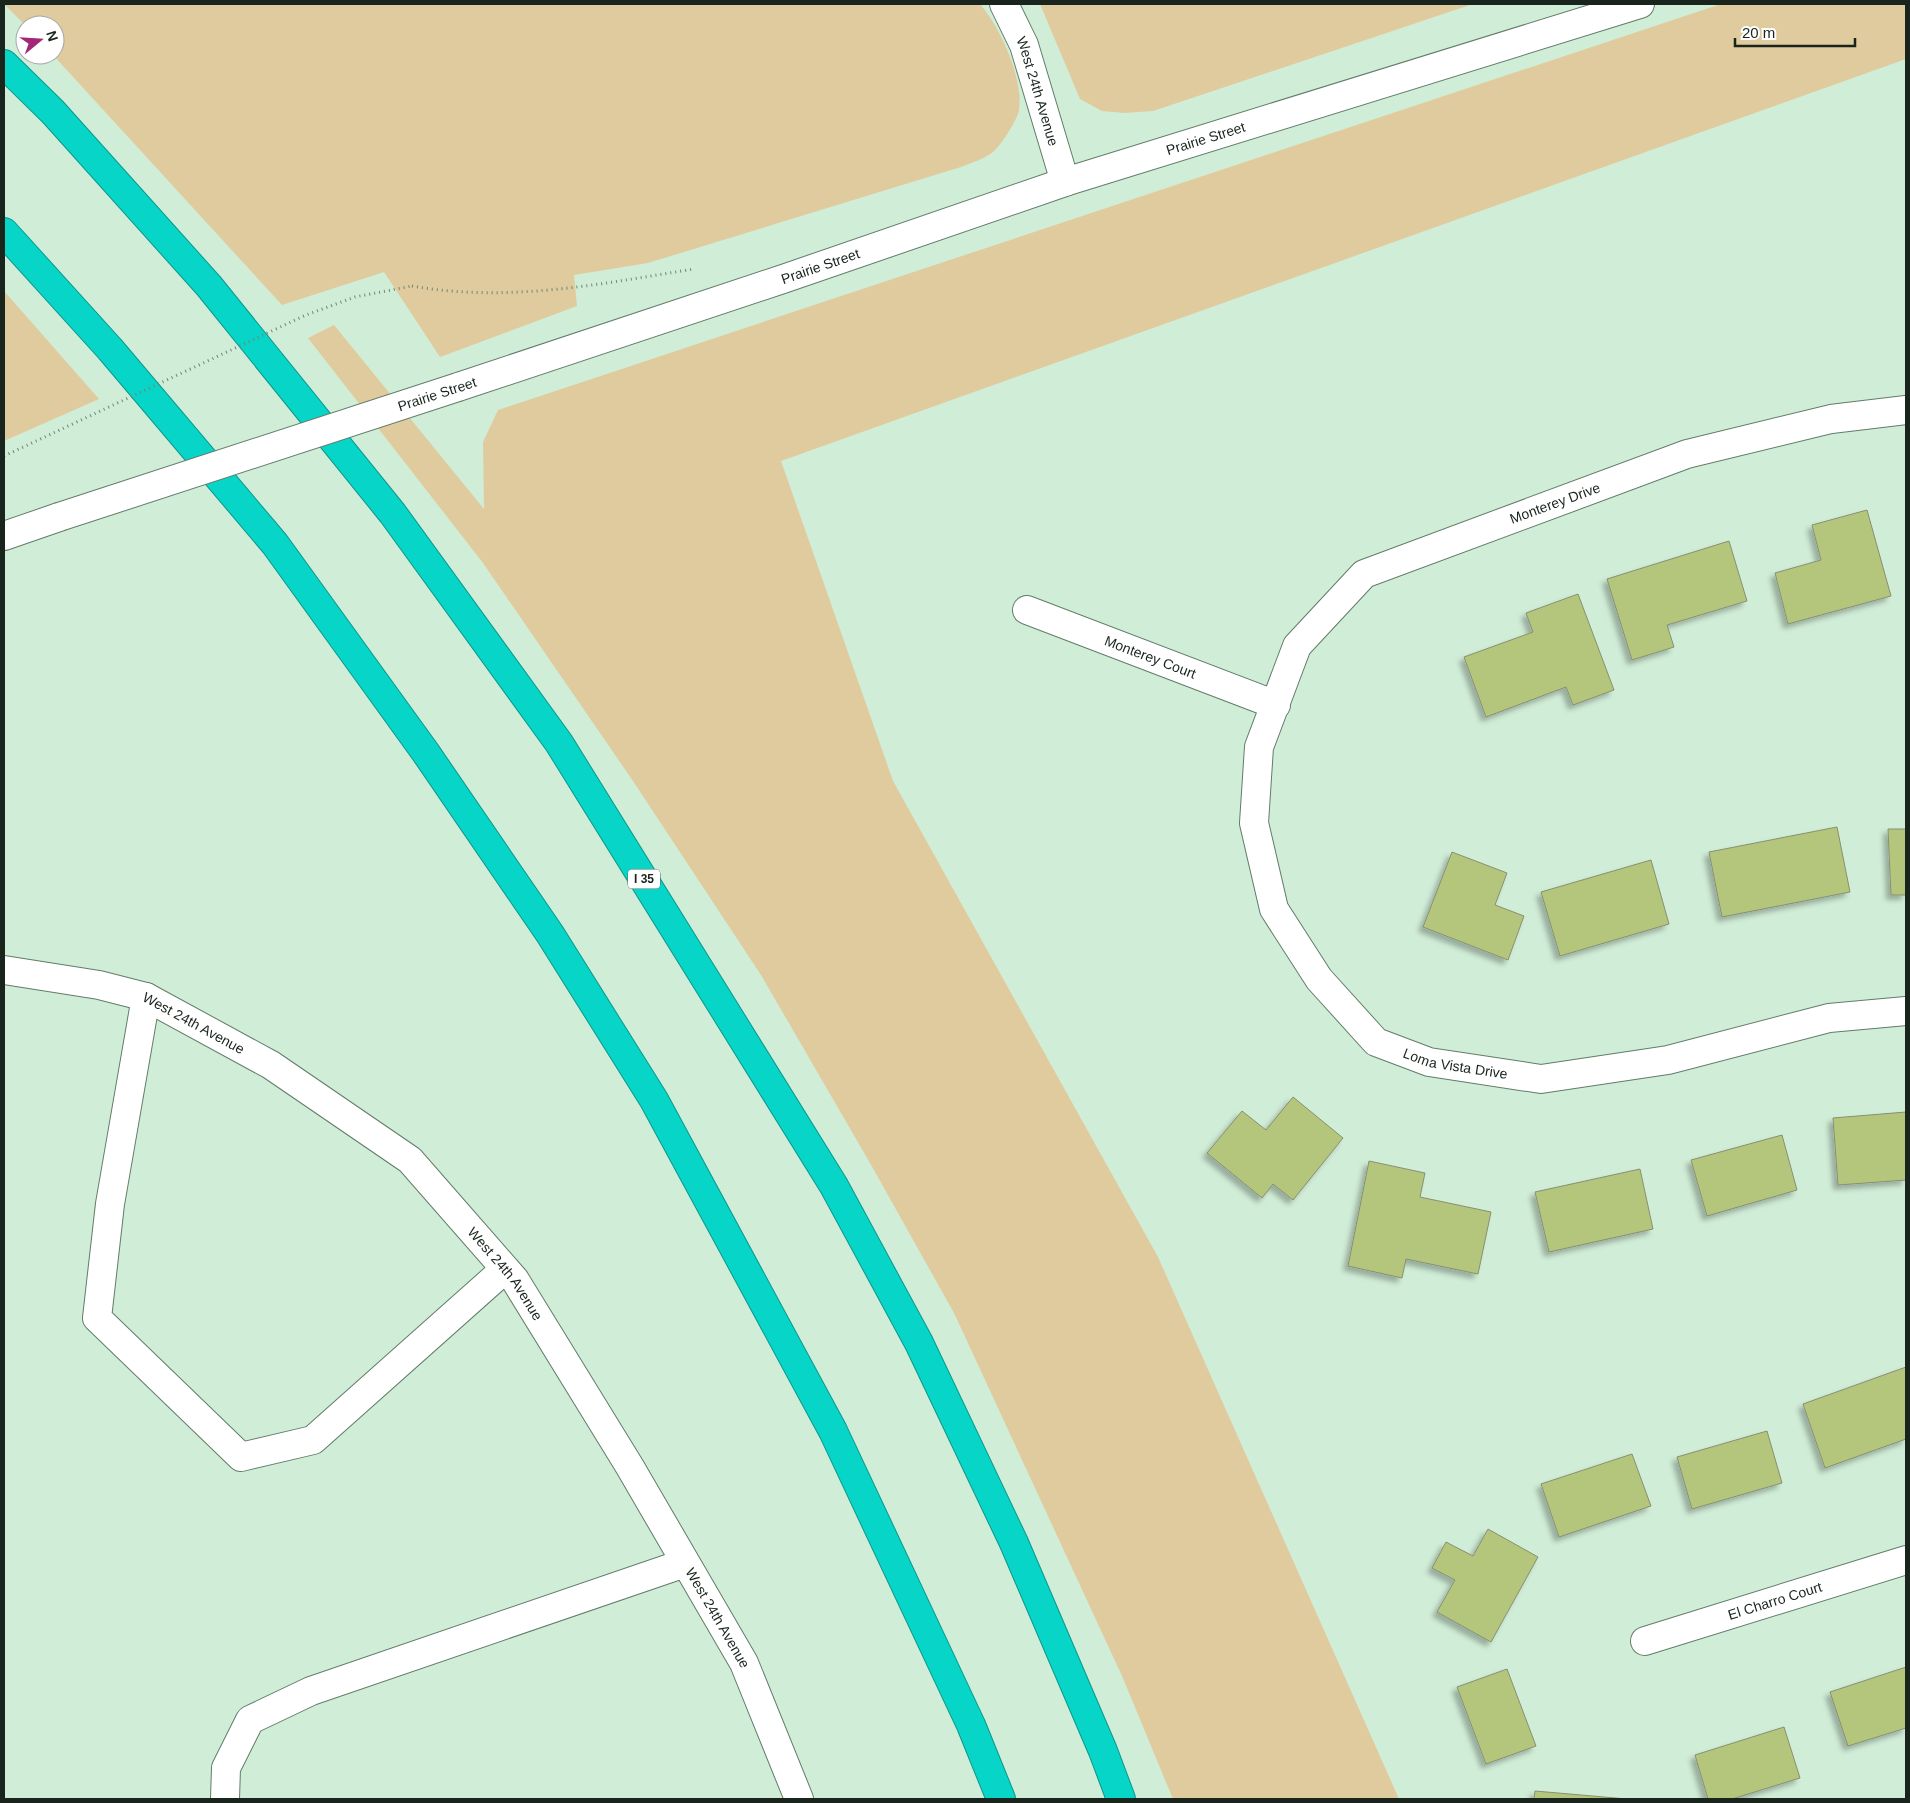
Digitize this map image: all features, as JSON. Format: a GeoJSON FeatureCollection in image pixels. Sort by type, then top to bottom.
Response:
{"type":"FeatureCollection","features":[{"type":"Feature","properties":{"kind":"highway","name":"I 35"},"geometry":{"type":"LineString","coordinates":[[4,64],[53,112],[215,294],[393,514],[559,743],[834,1186],[914,1335],[1014,1542],[1103,1751],[1121,1799]]}},
{"type":"Feature","properties":{"kind":"highway"},"geometry":{"type":"LineString","coordinates":[[4,232],[110,349],[275,544],[426,753],[550,934],[654,1100],[833,1431],[971,1725],[1000,1799]]}},
{"type":"Feature","properties":{"kind":"street","name":"West 24th Avenue"},"geometry":{"type":"LineString","coordinates":[[1004,4],[1024,45],[1065,182]]}},
{"type":"Feature","properties":{"kind":"street","name":"Prairie Street"},"geometry":{"type":"LineString","coordinates":[[4,536],[774,282],[1065,182],[1640,4]]}},
{"type":"Feature","properties":{"kind":"street","name":"Monterey Drive"},"geometry":{"type":"LineString","coordinates":[[1276,705],[1297,646],[1364,574],[1687,454],[1831,419],[1906,410]]}},
{"type":"Feature","properties":{"kind":"street","name":"Monterey Court"},"geometry":{"type":"LineString","coordinates":[[1027,610],[1276,705]]}},
{"type":"Feature","properties":{"kind":"street","name":"Loma Vista Drive"},"geometry":{"type":"LineString","coordinates":[[1276,705],[1259,748],[1254,823],[1274,909],[1319,978],[1376,1042],[1430,1062],[1541,1079],[1668,1060],[1829,1018],[1906,1011]]}},
{"type":"Feature","properties":{"kind":"street","name":"West 24th Avenue"},"geometry":{"type":"LineString","coordinates":[[4,970],[99,985],[146,997],[270,1065],[410,1160],[515,1280],[609,1433],[744,1663],[799,1799]]}},
{"type":"Feature","properties":{"kind":"street"},"geometry":{"type":"LineString","coordinates":[[146,997],[110,1204],[97,1318],[241,1457],[313,1440],[505,1269]]}},
{"type":"Feature","properties":{"kind":"street","name":"El Charro Court"},"geometry":{"type":"LineString","coordinates":[[1645,1641],[1906,1560]]}},
{"type":"Feature","properties":{"kind":"street"},"geometry":{"type":"LineString","coordinates":[[225,1799],[226,1768],[250,1720],[311,1691],[685,1563]]}},
{"type":"Feature","properties":{"kind":"path"},"geometry":{"type":"LineString","coordinates":[[4,456],[306,315],[355,297],[412,286],[452,293],[569,289],[695,269]]}},
{"type":"Feature","properties":{"kind":"shaded area"},"geometry":{"type":"Polygon","coordinates":[[[4,4],[980,4],[995,26],[1009,54],[1018,84],[1019,110],[1000,145],[986,157],[977,161],[648,263],[574,275],[577,306],[440,357],[384,272],[282,305],[62,65],[65,65],[65,15],[15,15],[4,4]]]}},
{"type":"Feature","properties":{"kind":"shaded area"},"geometry":{"type":"Polygon","coordinates":[[[1040,4],[1473,4],[1153,111],[1124,113],[1102,111],[1080,99],[1040,4]]]}},
{"type":"Feature","properties":{"kind":"shaded area"},"geometry":{"type":"Polygon","coordinates":[[[1721,4],[1906,4],[1906,59],[781,461],[893,781],[1158,1257],[1399,1799],[1173,1799],[1122,1676],[954,1313],[761,975],[633,781],[483,563],[308,338],[334,325],[484,509],[483,442],[498,410],[1721,4]]]}},
{"type":"Feature","properties":{"kind":"shaded area"},"geometry":{"type":"Polygon","coordinates":[[[4,291],[99,399],[4,441],[4,291]]]}},
{"type":"Feature","properties":{"kind":"building"},"geometry":{"type":"Polygon","coordinates":[[[1867,510],[1891,596],[1788,624],[1775,573],[1821,560],[1812,525],[1867,510]]]}},
{"type":"Feature","properties":{"kind":"building"},"geometry":{"type":"Polygon","coordinates":[[[1729,541],[1747,601],[1667,625],[1674,647],[1632,660],[1607,579],[1729,541]]]}},
{"type":"Feature","properties":{"kind":"building"},"geometry":{"type":"Polygon","coordinates":[[[1578,594],[1614,690],[1573,705],[1566,687],[1486,717],[1464,657],[1533,632],[1526,613],[1578,594]]]}},
{"type":"Feature","properties":{"kind":"building"},"geometry":{"type":"Polygon","coordinates":[[[1837,827],[1850,892],[1722,917],[1709,852],[1837,827]]]}},
{"type":"Feature","properties":{"kind":"building"},"geometry":{"type":"Polygon","coordinates":[[[1888,829],[1906,829],[1906,895],[1891,895],[1888,829]]]}},
{"type":"Feature","properties":{"kind":"building"},"geometry":{"type":"Polygon","coordinates":[[[1452,852],[1507,873],[1495,905],[1524,916],[1508,960],[1423,927],[1452,852]]]}},
{"type":"Feature","properties":{"kind":"building"},"geometry":{"type":"Polygon","coordinates":[[[1651,860],[1669,924],[1560,956],[1541,892],[1651,860]]]}},
{"type":"Feature","properties":{"kind":"building"},"geometry":{"type":"Polygon","coordinates":[[[1293,1097],[1343,1138],[1293,1200],[1273,1184],[1262,1198],[1207,1153],[1242,1111],[1266,1130],[1293,1097]]]}},
{"type":"Feature","properties":{"kind":"building"},"geometry":{"type":"Polygon","coordinates":[[[1906,1112],[1906,1180],[1838,1185],[1833,1118],[1906,1112]]]}},
{"type":"Feature","properties":{"kind":"building"},"geometry":{"type":"Polygon","coordinates":[[[1782,1135],[1797,1190],[1707,1216],[1691,1160],[1782,1135]]]}},
{"type":"Feature","properties":{"kind":"building"},"geometry":{"type":"Polygon","coordinates":[[[1369,1161],[1425,1173],[1420,1197],[1491,1212],[1478,1274],[1406,1259],[1402,1278],[1348,1266],[1369,1161]]]}},
{"type":"Feature","properties":{"kind":"building"},"geometry":{"type":"Polygon","coordinates":[[[1640,1169],[1653,1229],[1549,1252],[1535,1192],[1640,1169]]]}},
{"type":"Feature","properties":{"kind":"building"},"geometry":{"type":"Polygon","coordinates":[[[1906,1367],[1906,1439],[1825,1468],[1803,1404],[1906,1367]]]}},
{"type":"Feature","properties":{"kind":"building"},"geometry":{"type":"Polygon","coordinates":[[[1767,1431],[1782,1483],[1692,1509],[1677,1457],[1767,1431]]]}},
{"type":"Feature","properties":{"kind":"building"},"geometry":{"type":"Polygon","coordinates":[[[1632,1454],[1651,1506],[1559,1537],[1541,1484],[1632,1454]]]}},
{"type":"Feature","properties":{"kind":"building"},"geometry":{"type":"Polygon","coordinates":[[[1488,1529],[1538,1557],[1491,1642],[1437,1612],[1455,1580],[1432,1568],[1446,1542],[1473,1556],[1488,1529]]]}},
{"type":"Feature","properties":{"kind":"building"},"geometry":{"type":"Polygon","coordinates":[[[1906,1667],[1906,1728],[1848,1746],[1830,1692],[1906,1667]]]}},
{"type":"Feature","properties":{"kind":"building"},"geometry":{"type":"Polygon","coordinates":[[[1507,1669],[1536,1746],[1486,1764],[1457,1687],[1507,1669]]]}},
{"type":"Feature","properties":{"kind":"building"},"geometry":{"type":"Polygon","coordinates":[[[1784,1727],[1800,1778],[1732,1799],[1708,1799],[1695,1755],[1784,1727]]]}},
{"type":"Feature","properties":{"kind":"building"},"geometry":{"type":"Polygon","coordinates":[[[1535,1791],[1627,1799],[1534,1799],[1535,1791]]]}}]}
